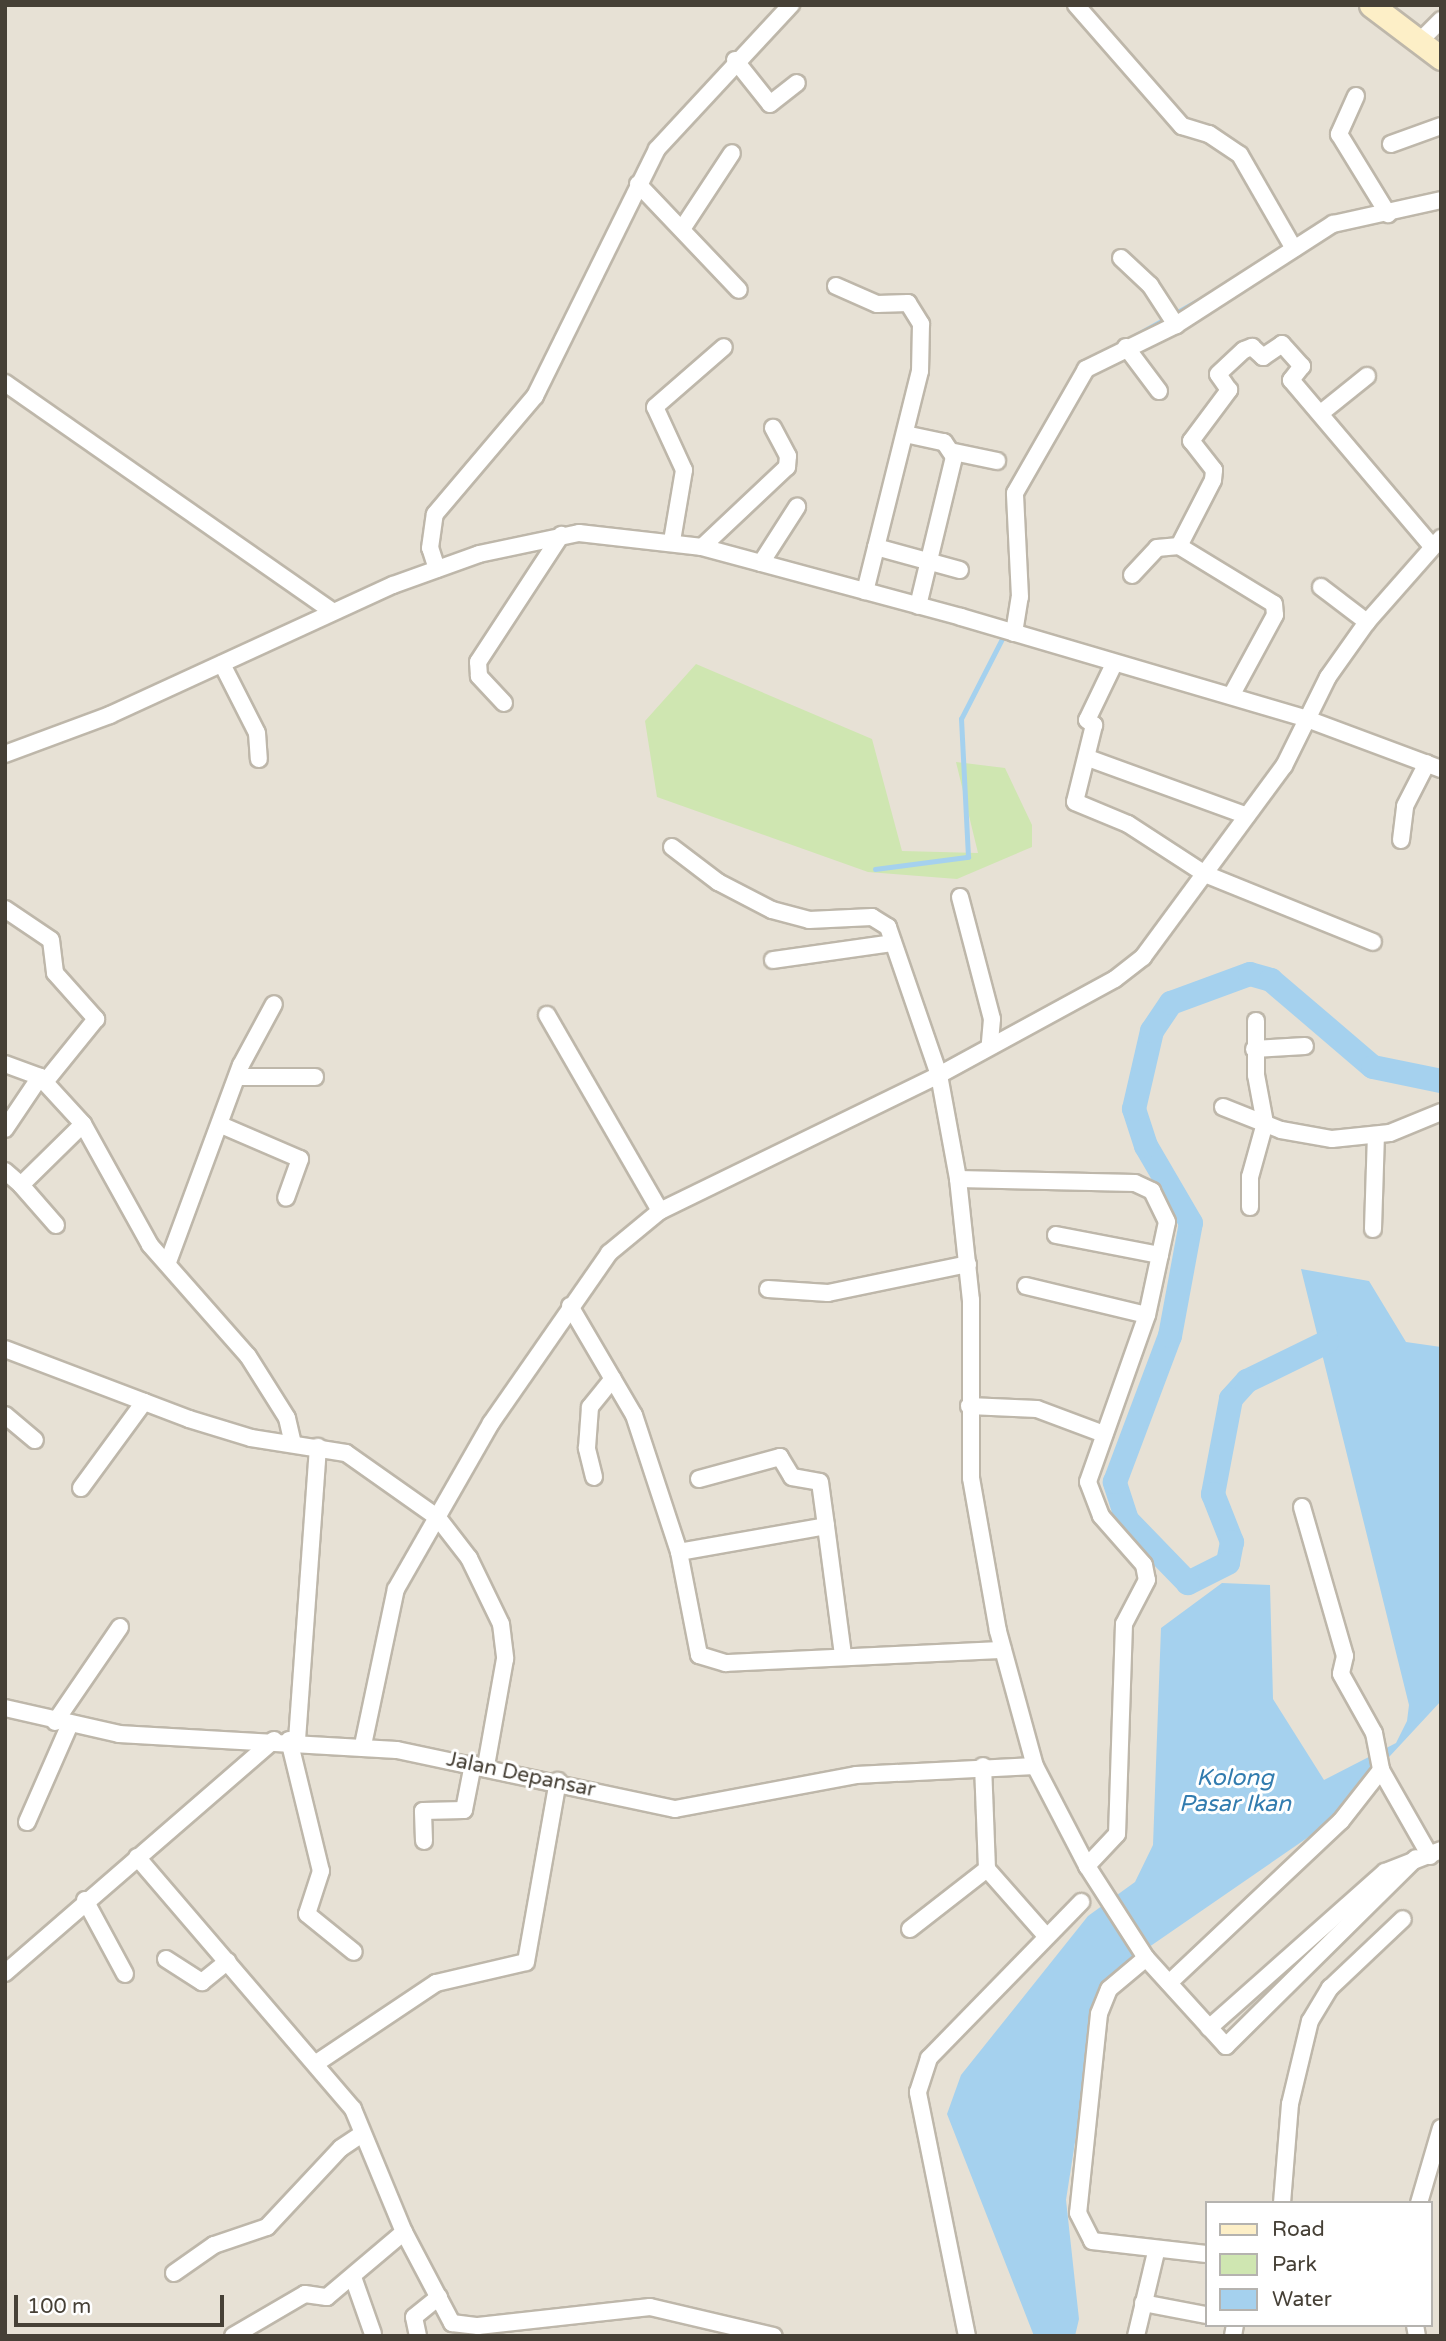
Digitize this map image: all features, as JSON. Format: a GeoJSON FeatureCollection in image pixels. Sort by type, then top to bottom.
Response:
{"type":"FeatureCollection","features":[{"type":"Feature","properties":{"kind":"main road"},"geometry":{"type":"LineString","coordinates":[[1371,5],[1441,58]]}},
{"type":"Feature","properties":{"kind":"street"},"geometry":{"type":"LineString","coordinates":[[437,569],[430,548],[435,514],[535,396],[638,184],[670,131],[735,60],[791,5]]}},
{"type":"Feature","properties":{"kind":"street"},"geometry":{"type":"LineString","coordinates":[[1076,5],[1182,125],[1209,134],[1240,155],[1285,228],[1293,247]]}},
{"type":"Feature","properties":{"kind":"street"},"geometry":{"type":"LineString","coordinates":[[1419,42],[1441,20]]}},
{"type":"Feature","properties":{"kind":"street"},"geometry":{"type":"LineString","coordinates":[[735,60],[770,104],[797,83]]}},
{"type":"Feature","properties":{"kind":"street"},"geometry":{"type":"LineString","coordinates":[[1356,96],[1339,134],[1384,205]]}},
{"type":"Feature","properties":{"kind":"street"},"geometry":{"type":"LineString","coordinates":[[1391,144],[1441,126]]}},
{"type":"Feature","properties":{"kind":"street"},"geometry":{"type":"LineString","coordinates":[[684,226],[732,153]]}},
{"type":"Feature","properties":{"kind":"street"},"geometry":{"type":"LineString","coordinates":[[638,184],[684,226],[740,290]]}},
{"type":"Feature","properties":{"kind":"street"},"geometry":{"type":"LineString","coordinates":[[1005,630],[1018,484],[1077,378],[1293,247],[1346,219],[1384,205],[1441,200]]}},
{"type":"Feature","properties":{"kind":"street"},"geometry":{"type":"LineString","coordinates":[[1122,258],[1163,302],[1174,321]]}},
{"type":"Feature","properties":{"kind":"street"},"geometry":{"type":"LineString","coordinates":[[836,286],[877,304],[908,303],[919,314],[922,361],[865,591]]}},
{"type":"Feature","properties":{"kind":"street"},"geometry":{"type":"LineString","coordinates":[[363,1745],[397,1589],[570,1306],[609,1253],[660,1211],[939,1075],[990,1044],[1115,979],[1148,950],[1205,874],[1284,766],[1307,719],[1367,622],[1436,542],[1291,380],[1302,366],[1282,344],[1263,357],[1252,347],[1244,350],[1218,374],[1229,390],[1192,441],[1214,470],[1213,481],[1179,546]]}},
{"type":"Feature","properties":{"kind":"street"},"geometry":{"type":"LineString","coordinates":[[672,541],[684,470],[655,407],[724,346]]}},
{"type":"Feature","properties":{"kind":"street"},"geometry":{"type":"LineString","coordinates":[[1126,347],[1159,391]]}},
{"type":"Feature","properties":{"kind":"street"},"geometry":{"type":"LineString","coordinates":[[1321,413],[1367,376]]}},
{"type":"Feature","properties":{"kind":"street"},"geometry":{"type":"LineString","coordinates":[[5,383],[332,611]]}},
{"type":"Feature","properties":{"kind":"street"},"geometry":{"type":"LineString","coordinates":[[702,547],[787,467],[788,456],[773,428]]}},
{"type":"Feature","properties":{"kind":"street"},"geometry":{"type":"LineString","coordinates":[[905,434],[932,438],[954,452],[997,461]]}},
{"type":"Feature","properties":{"kind":"street"},"geometry":{"type":"LineString","coordinates":[[918,606],[954,452]]}},
{"type":"Feature","properties":{"kind":"street"},"geometry":{"type":"LineString","coordinates":[[761,563],[797,507]]}},
{"type":"Feature","properties":{"kind":"street"},"geometry":{"type":"LineString","coordinates":[[5,754],[222,664],[332,611],[437,569],[561,535],[634,534],[702,547],[1005,630],[1307,719],[1434,766],[1405,806],[1401,840]]}},
{"type":"Feature","properties":{"kind":"street"},"geometry":{"type":"LineString","coordinates":[[505,703],[479,676],[478,662],[561,535]]}},
{"type":"Feature","properties":{"kind":"street"},"geometry":{"type":"LineString","coordinates":[[1132,575],[1157,548],[1179,546],[1274,604],[1275,615],[1231,696]]}},
{"type":"Feature","properties":{"kind":"street"},"geometry":{"type":"LineString","coordinates":[[876,547],[928,559],[960,570]]}},
{"type":"Feature","properties":{"kind":"street"},"geometry":{"type":"LineString","coordinates":[[1321,587],[1367,622]]}},
{"type":"Feature","properties":{"kind":"street"},"geometry":{"type":"LineString","coordinates":[[222,664],[257,733],[259,759]]}},
{"type":"Feature","properties":{"kind":"street"},"geometry":{"type":"LineString","coordinates":[[1114,664],[1087,720],[1094,725],[1075,802],[1128,824],[1205,874],[1373,942]]}},
{"type":"Feature","properties":{"kind":"street"},"geometry":{"type":"LineString","coordinates":[[1088,758],[1247,816]]}},
{"type":"Feature","properties":{"kind":"street"},"geometry":{"type":"LineString","coordinates":[[672,847],[761,906],[809,920],[878,919],[893,943],[939,1075],[958,1179],[968,1264],[969,1406],[975,1513],[1003,1650],[1035,1766],[1087,1866],[1146,1957],[1226,2046],[1308,1961],[1323,1936]]}},
{"type":"Feature","properties":{"kind":"street"},"geometry":{"type":"LineString","coordinates":[[960,897],[992,1019],[990,1044]]}},
{"type":"Feature","properties":{"kind":"street"},"geometry":{"type":"LineString","coordinates":[[5,909],[51,940],[54,973],[96,1020],[43,1079],[5,1129]]}},
{"type":"Feature","properties":{"kind":"street"},"geometry":{"type":"LineString","coordinates":[[773,960],[893,943]]}},
{"type":"Feature","properties":{"kind":"street"},"geometry":{"type":"LineString","coordinates":[[168,1262],[238,1077],[274,1004]]}},
{"type":"Feature","properties":{"kind":"street"},"geometry":{"type":"LineString","coordinates":[[547,1015],[660,1211]]}},
{"type":"Feature","properties":{"kind":"street"},"geometry":{"type":"LineString","coordinates":[[1250,1207],[1250,1177],[1265,1124],[1254,1048],[1256,1021]]}},
{"type":"Feature","properties":{"kind":"street"},"geometry":{"type":"LineString","coordinates":[[1254,1048],[1305,1046]]}},
{"type":"Feature","properties":{"kind":"street"},"geometry":{"type":"LineString","coordinates":[[5,1064],[43,1079],[83,1124],[150,1245],[168,1262],[248,1356],[286,1418],[293,1443]]}},
{"type":"Feature","properties":{"kind":"street"},"geometry":{"type":"LineString","coordinates":[[238,1077],[315,1077]]}},
{"type":"Feature","properties":{"kind":"street"},"geometry":{"type":"LineString","coordinates":[[1223,1107],[1265,1124],[1332,1139],[1377,1135],[1441,1112]]}},
{"type":"Feature","properties":{"kind":"street"},"geometry":{"type":"LineString","coordinates":[[21,1185],[83,1124]]}},
{"type":"Feature","properties":{"kind":"street"},"geometry":{"type":"LineString","coordinates":[[221,1125],[300,1159],[286,1198]]}},
{"type":"Feature","properties":{"kind":"street"},"geometry":{"type":"LineString","coordinates":[[1373,1229],[1377,1135]]}},
{"type":"Feature","properties":{"kind":"street"},"geometry":{"type":"LineString","coordinates":[[5,1171],[56,1225]]}},
{"type":"Feature","properties":{"kind":"street"},"geometry":{"type":"LineString","coordinates":[[958,1179],[1135,1183],[1163,1206],[1167,1222],[1147,1315],[1088,1482],[1091,1499],[1144,1565],[1147,1580],[1124,1624],[1117,1834],[1087,1866]]}},
{"type":"Feature","properties":{"kind":"street"},"geometry":{"type":"LineString","coordinates":[[1056,1235],[1160,1255]]}},
{"type":"Feature","properties":{"kind":"street"},"geometry":{"type":"LineString","coordinates":[[768,1289],[828,1293],[968,1264]]}},
{"type":"Feature","properties":{"kind":"street"},"geometry":{"type":"LineString","coordinates":[[1026,1286],[1147,1315]]}},
{"type":"Feature","properties":{"kind":"street"},"geometry":{"type":"LineString","coordinates":[[570,1306],[634,1415],[679,1552],[695,1647],[706,1660],[1003,1650]]}},
{"type":"Feature","properties":{"kind":"street"},"geometry":{"type":"LineString","coordinates":[[5,1349],[144,1402],[251,1438],[318,1447],[373,1468],[438,1518],[469,1559],[501,1624],[505,1659],[479,1765],[464,1810],[424,1811],[424,1841]]}},
{"type":"Feature","properties":{"kind":"street"},"geometry":{"type":"LineString","coordinates":[[594,1477],[587,1448],[590,1407],[613,1379]]}},
{"type":"Feature","properties":{"kind":"street"},"geometry":{"type":"LineString","coordinates":[[81,1488],[144,1402]]}},
{"type":"Feature","properties":{"kind":"street"},"geometry":{"type":"LineString","coordinates":[[969,1406],[1037,1409],[1104,1434]]}},
{"type":"Feature","properties":{"kind":"street"},"geometry":{"type":"LineString","coordinates":[[5,1415],[35,1440]]}},
{"type":"Feature","properties":{"kind":"street"},"geometry":{"type":"LineString","coordinates":[[318,1447],[287,1740],[322,1879],[307,1914],[354,1952]]}},
{"type":"Feature","properties":{"kind":"street"},"geometry":{"type":"LineString","coordinates":[[699,1479],[780,1457],[792,1477],[820,1482],[843,1655]]}},
{"type":"Feature","properties":{"kind":"street"},"geometry":{"type":"LineString","coordinates":[[1209,2028],[1296,1949],[1323,1936],[1429,1855],[1379,1764],[1374,1733],[1341,1674],[1345,1656],[1302,1507]]}},
{"type":"Feature","properties":{"kind":"street"},"geometry":{"type":"LineString","coordinates":[[679,1552],[826,1526]]}},
{"type":"Feature","properties":{"kind":"street"},"geometry":{"type":"LineString","coordinates":[[27,1822],[62,1723],[120,1627]]}},
{"type":"Feature","properties":{"kind":"street","name":"Jalan Depansar"},"geometry":{"type":"LineString","coordinates":[[5,1708],[118,1734],[363,1745],[479,1765],[688,1809],[856,1775],[984,1766],[1035,1766]]}},
{"type":"Feature","properties":{"kind":"street"},"geometry":{"type":"LineString","coordinates":[[5,1973],[137,1857],[287,1740]]}},
{"type":"Feature","properties":{"kind":"street"},"geometry":{"type":"LineString","coordinates":[[1169,1983],[1341,1821],[1379,1764]]}},
{"type":"Feature","properties":{"kind":"street"},"geometry":{"type":"LineString","coordinates":[[984,1766],[988,1868],[1046,1936]]}},
{"type":"Feature","properties":{"kind":"street"},"geometry":{"type":"LineString","coordinates":[[318,2062],[436,1983],[526,1962],[558,1781]]}},
{"type":"Feature","properties":{"kind":"street"},"geometry":{"type":"LineString","coordinates":[[137,1857],[318,2062],[362,2134],[404,2232],[439,2297],[459,2326],[545,2327],[650,2307],[753,2334],[774,2336]]}},
{"type":"Feature","properties":{"kind":"street"},"geometry":{"type":"LineString","coordinates":[[910,1929],[988,1868]]}},
{"type":"Feature","properties":{"kind":"street"},"geometry":{"type":"LineString","coordinates":[[85,1900],[125,1974]]}},
{"type":"Feature","properties":{"kind":"street"},"geometry":{"type":"LineString","coordinates":[[967,2336],[918,2092],[929,2058],[1080,1902]]}},
{"type":"Feature","properties":{"kind":"street"},"geometry":{"type":"LineString","coordinates":[[1282,2201],[1293,2085],[1310,2021],[1330,1988],[1403,1919]]}},
{"type":"Feature","properties":{"kind":"street"},"geometry":{"type":"LineString","coordinates":[[1296,1949],[1308,1961]]}},
{"type":"Feature","properties":{"kind":"street"},"geometry":{"type":"LineString","coordinates":[[1146,1957],[1109,1989],[1099,2014],[1078,2213],[1091,2242],[1156,2252],[1204,2254]]}},
{"type":"Feature","properties":{"kind":"street"},"geometry":{"type":"LineString","coordinates":[[166,1959],[201,1982],[228,1961]]}},
{"type":"Feature","properties":{"kind":"street"},"geometry":{"type":"LineString","coordinates":[[1420,2201],[1441,2128]]}},
{"type":"Feature","properties":{"kind":"street"},"geometry":{"type":"LineString","coordinates":[[174,2273],[214,2245],[267,2227],[341,2148],[362,2134]]}},
{"type":"Feature","properties":{"kind":"street"},"geometry":{"type":"LineString","coordinates":[[233,2336],[298,2298],[324,2298],[354,2280],[404,2232]]}},
{"type":"Feature","properties":{"kind":"street"},"geometry":{"type":"LineString","coordinates":[[1136,2336],[1156,2252]]}},
{"type":"Feature","properties":{"kind":"street"},"geometry":{"type":"LineString","coordinates":[[354,2280],[373,2334]]}},
{"type":"Feature","properties":{"kind":"street"},"geometry":{"type":"LineString","coordinates":[[418,2336],[414,2316],[439,2297]]}},
{"type":"Feature","properties":{"kind":"street"},"geometry":{"type":"LineString","coordinates":[[1143,2303],[1204,2315]]}},
{"type":"Feature","properties":{"kind":"shaded area"},"geometry":{"type":"Polygon","coordinates":[[[5,5],[1441,5],[1441,2336],[5,2336],[5,5]]]}},
{"type":"Feature","properties":{"kind":"green space"},"geometry":{"type":"Polygon","coordinates":[[[696,664],[872,739],[902,851],[978,853],[956,762],[1005,768],[1032,825],[1032,847],[957,879],[868,872],[657,797],[645,721],[696,664]]]}},
{"type":"Feature","properties":{"kind":"water","name":"Kolong Pasar Ikan"},"geometry":{"type":"Polygon","coordinates":[[[1301,1269],[1369,1281],[1406,1342],[1441,1347],[1441,1701],[1326,1825],[1136,1956],[1098,1995],[1066,2200],[1079,2319],[1075,2336],[1034,2336],[947,2114],[961,2075],[1088,1916],[1135,1882],[1153,1845],[1161,1628],[1222,1583],[1270,1585],[1273,1699],[1324,1780],[1396,1743],[1407,1721],[1409,1705],[1301,1269]]]}},
{"type":"Feature","properties":{"kind":"waterway"},"geometry":{"type":"LineString","coordinates":[[1079,367],[1213,292]]}},
{"type":"Feature","properties":{"kind":"waterway"},"geometry":{"type":"LineString","coordinates":[[875,869],[968,857],[961,719],[1005,633]]}},
{"type":"Feature","properties":{"kind":"waterway"},"geometry":{"type":"LineString","coordinates":[[1327,1342],[1247,1381],[1231,1399],[1213,1494],[1232,1542],[1228,1563],[1188,1583],[1127,1520],[1115,1482],[1170,1336],[1191,1223],[1146,1146],[1134,1109],[1152,1031],[1171,1003],[1250,974],[1271,980],[1373,1067],[1441,1081]]}}]}
